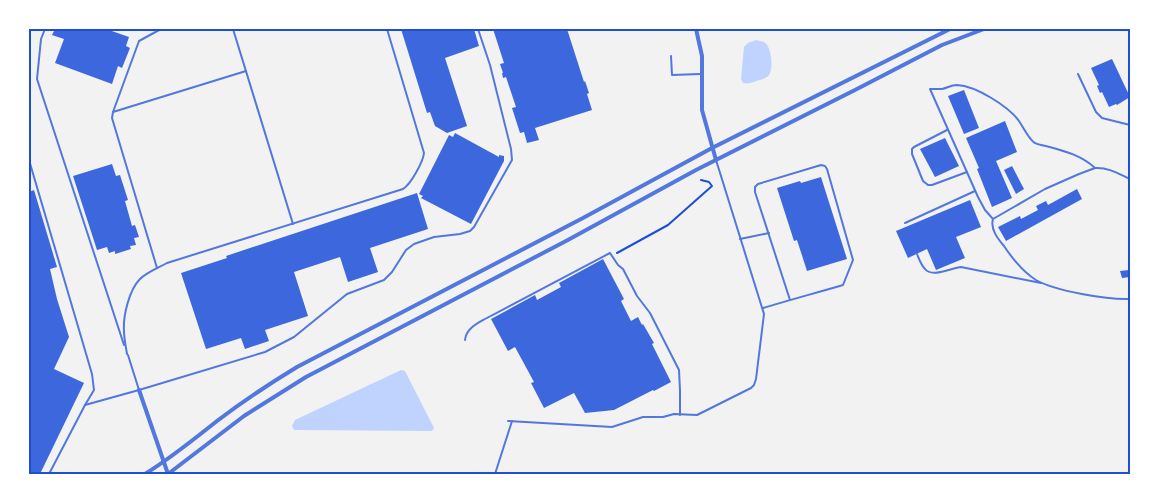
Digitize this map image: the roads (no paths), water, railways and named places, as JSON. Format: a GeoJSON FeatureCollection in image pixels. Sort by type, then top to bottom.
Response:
{"type":"FeatureCollection","features":[{"type":"Feature","properties":{"kind":"street"},"geometry":{"type":"LineString","coordinates":[[696,29],[702,56],[702,110],[716,160]]}},
{"type":"Feature","properties":{"kind":"street"},"geometry":{"type":"LineString","coordinates":[[145,474],[164,462],[238,406],[297,367],[570,225],[712,148],[950,29]]}},
{"type":"Feature","properties":{"kind":"street"},"geometry":{"type":"LineString","coordinates":[[139,390],[168,474],[244,416],[306,377],[716,160],[942,45],[984,29]]}},
{"type":"Feature","properties":{"kind":"lane"},"geometry":{"type":"LineString","coordinates":[[45,29],[41,39],[37,79],[139,390]]}},
{"type":"Feature","properties":{"kind":"lane"},"geometry":{"type":"LineString","coordinates":[[158,268],[112,118],[139,41],[161,29]]}},
{"type":"Feature","properties":{"kind":"lane"},"geometry":{"type":"LineString","coordinates":[[233,29],[293,224]]}},
{"type":"Feature","properties":{"kind":"lane"},"geometry":{"type":"LineString","coordinates":[[128,354],[124,319],[134,286],[142,277],[167,263],[403,189],[408,185],[424,158],[424,153],[387,29]]}},
{"type":"Feature","properties":{"kind":"lane"},"geometry":{"type":"LineString","coordinates":[[85,405],[264,352],[294,337],[346,294],[384,280],[392,272],[406,250],[414,244],[434,237],[460,234],[474,227],[512,160],[497,93],[478,29]]}},
{"type":"Feature","properties":{"kind":"lane"},"geometry":{"type":"LineString","coordinates":[[671,56],[672,75],[703,74]]}},
{"type":"Feature","properties":{"kind":"lane"},"geometry":{"type":"LineString","coordinates":[[113,112],[246,71]]}},
{"type":"Feature","properties":{"kind":"lane"},"geometry":{"type":"LineString","coordinates":[[1078,74],[1096,112],[1102,118],[1130,125]]}},
{"type":"Feature","properties":{"kind":"lane"},"geometry":{"type":"LineString","coordinates":[[1046,284],[1025,272],[1008,253],[994,232],[992,226],[993,219],[985,210],[975,191],[930,89],[942,89],[953,85],[964,86],[978,91],[1011,112],[1036,144],[1078,156],[1095,168]]}},
{"type":"Feature","properties":{"kind":"lane"},"geometry":{"type":"LineString","coordinates":[[947,130],[912,149],[912,154],[923,182],[932,185],[967,172]]}},
{"type":"Feature","properties":{"kind":"lane"},"geometry":{"type":"LineString","coordinates":[[29,160],[93,379],[94,390],[50,474]]}},
{"type":"Feature","properties":{"kind":"lane"},"geometry":{"type":"LineString","coordinates":[[508,421],[612,427],[643,417],[663,417],[674,414],[699,415],[754,385],[763,327],[763,308],[716,160]]}},
{"type":"Feature","properties":{"kind":"lane"},"geometry":{"type":"LineString","coordinates":[[763,308],[843,285],[853,260],[827,169],[821,165],[758,184],[755,187],[790,300]]}},
{"type":"Feature","properties":{"kind":"lane"},"geometry":{"type":"LineString","coordinates":[[993,219],[1045,189],[1095,168],[1102,167],[1130,180]]}},
{"type":"Feature","properties":{"kind":"lane"},"geometry":{"type":"LineString","coordinates":[[905,223],[975,191]]}},
{"type":"Feature","properties":{"kind":"lane"},"geometry":{"type":"LineString","coordinates":[[740,239],[769,233]]}},
{"type":"Feature","properties":{"kind":"lane"},"geometry":{"type":"LineString","coordinates":[[465,340],[466,333],[485,318],[610,253],[624,271],[637,296],[650,313],[679,370],[680,415]]}},
{"type":"Feature","properties":{"kind":"lane"},"geometry":{"type":"LineString","coordinates":[[917,254],[929,272],[940,272],[961,267],[1046,284],[1082,294],[1130,299]]}},
{"type":"Feature","properties":{"kind":"lane"},"geometry":{"type":"LineString","coordinates":[[495,474],[512,421]]}},
{"type":"Feature","properties":{"kind":"water"},"geometry":{"type":"Polygon","coordinates":[[[756,40],[764,42],[768,47],[771,72],[764,78],[750,83],[743,83],[741,79],[744,47],[756,40]]]}},
{"type":"Feature","properties":{"kind":"water"},"geometry":{"type":"Polygon","coordinates":[[[401,370],[405,371],[434,428],[432,431],[294,430],[292,426],[295,420],[401,370]]]}}]}
